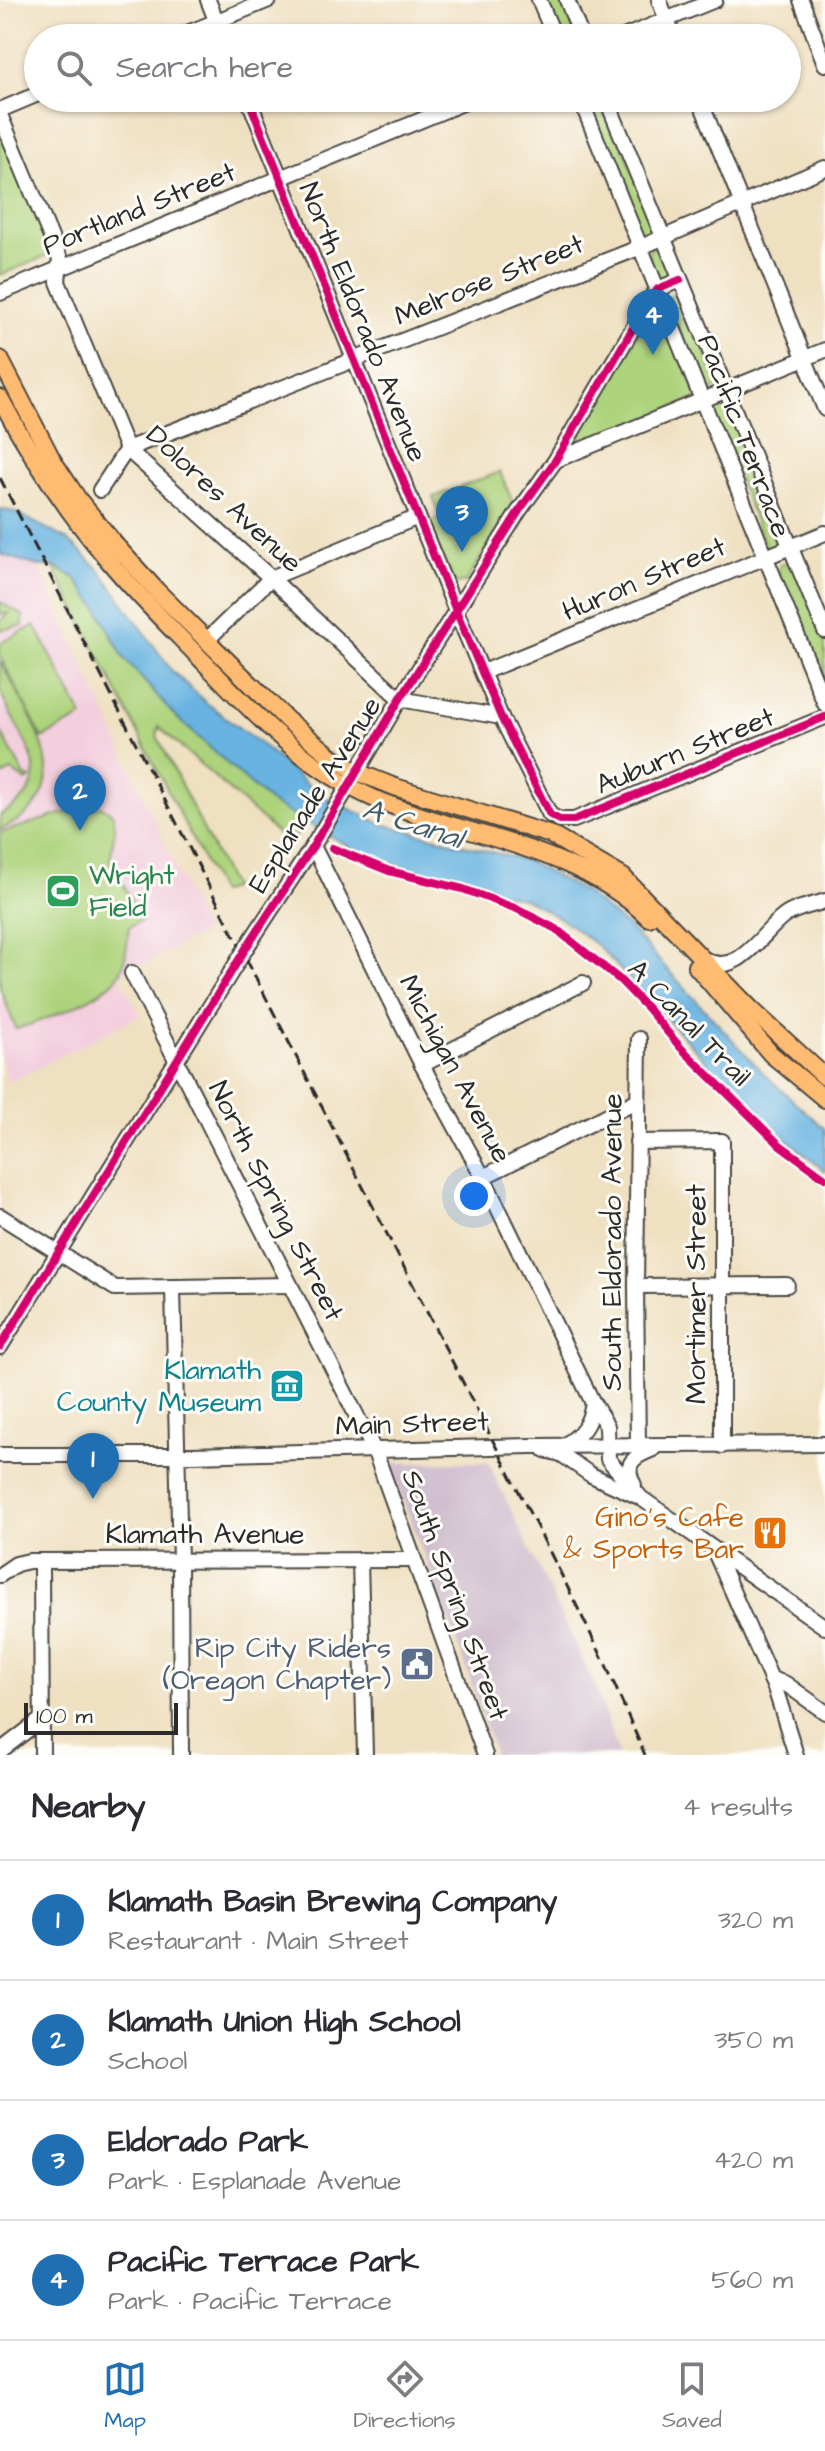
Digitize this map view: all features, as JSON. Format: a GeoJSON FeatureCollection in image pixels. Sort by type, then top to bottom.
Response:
{"type":"FeatureCollection","features":[{"type":"Feature","properties":{"kind":"main road"},"geometry":{"type":"LineString","coordinates":[[0,359],[53,461],[78,499],[127,559],[287,720],[331,756],[353,779],[395,787],[551,835],[623,877],[752,1010],[825,1077]]}},
{"type":"Feature","properties":{"kind":"main road"},"geometry":{"type":"LineString","coordinates":[[0,370],[17,395]]}},
{"type":"Feature","properties":{"kind":"main road"},"geometry":{"type":"LineString","coordinates":[[0,398],[53,487],[105,556],[218,677],[292,748],[353,779],[392,806],[555,857],[598,880],[639,908],[660,928],[771,1054],[825,1099]]}},
{"type":"Feature","properties":{"kind":"street"},"geometry":{"type":"LineString","coordinates":[[208,0],[218,24]]}},
{"type":"Feature","properties":{"kind":"street"},"geometry":{"type":"LineString","coordinates":[[210,24],[269,0]]}},
{"type":"Feature","properties":{"kind":"street"},"geometry":{"type":"LineString","coordinates":[[539,0],[549,24]]}},
{"type":"Feature","properties":{"kind":"street"},"geometry":{"type":"LineString","coordinates":[[567,0],[576,24]]}},
{"type":"Feature","properties":{"kind":"street"},"geometry":{"type":"LineString","coordinates":[[659,0],[668,24]]}},
{"type":"Feature","properties":{"kind":"street"},"geometry":{"type":"LineString","coordinates":[[656,24],[715,0]]}},
{"type":"Feature","properties":{"kind":"street"},"geometry":{"type":"LineString","coordinates":[[801,0],[825,64]]}},
{"type":"Feature","properties":{"kind":"street"},"geometry":{"type":"LineString","coordinates":[[0,113],[24,101]]}},
{"type":"Feature","properties":{"kind":"street","name":"North Eldorado Avenue"},"geometry":{"type":"LineString","coordinates":[[254,112],[501,717],[550,815],[560,820]]}},
{"type":"Feature","properties":{"kind":"street","name":"Portland Street"},"geometry":{"type":"LineString","coordinates":[[0,293],[441,112]]}},
{"type":"Feature","properties":{"kind":"street","name":"Pacific Terrace"},"geometry":{"type":"LineString","coordinates":[[586,112],[825,704]]}},
{"type":"Feature","properties":{"kind":"street","name":"Pacific Terrace"},"geometry":{"type":"LineString","coordinates":[[612,112],[825,631]]}},
{"type":"Feature","properties":{"kind":"street"},"geometry":{"type":"LineString","coordinates":[[705,112],[825,409]]}},
{"type":"Feature","properties":{"kind":"street","name":"Dolores Avenue"},"geometry":{"type":"LineString","coordinates":[[0,113],[58,255],[58,282],[127,449],[400,699]]}},
{"type":"Feature","properties":{"kind":"street","name":"Melrose Street"},"geometry":{"type":"LineString","coordinates":[[127,449],[641,247],[825,168]]}},
{"type":"Feature","properties":{"kind":"street"},"geometry":{"type":"LineString","coordinates":[[658,289],[680,280]]}},
{"type":"Feature","properties":{"kind":"street","name":"Esplanade Avenue"},"geometry":{"type":"LineString","coordinates":[[0,1347],[246,948],[317,840],[400,699],[519,511],[555,461],[658,289]]}},
{"type":"Feature","properties":{"kind":"street"},"geometry":{"type":"LineString","coordinates":[[555,461],[825,350]]}},
{"type":"Feature","properties":{"kind":"street"},"geometry":{"type":"LineString","coordinates":[[100,490],[127,449]]}},
{"type":"Feature","properties":{"kind":"street"},"geometry":{"type":"LineString","coordinates":[[207,640],[271,578],[418,517]]}},
{"type":"Feature","properties":{"kind":"street","name":"Huron Street"},"geometry":{"type":"LineString","coordinates":[[483,672],[825,533]]}},
{"type":"Feature","properties":{"kind":"street"},"geometry":{"type":"LineString","coordinates":[[400,699],[501,717]]}},
{"type":"Feature","properties":{"kind":"street","name":"Auburn Street"},"geometry":{"type":"LineString","coordinates":[[560,820],[574,820],[825,717]]}},
{"type":"Feature","properties":{"kind":"street","name":"Michigan Avenue"},"geometry":{"type":"LineString","coordinates":[[317,840],[422,1065],[483,1177],[607,1426],[608,1459],[641,1498]]}},
{"type":"Feature","properties":{"kind":"street"},"geometry":{"type":"LineString","coordinates":[[701,957],[714,965],[739,959],[783,917],[825,901]]}},
{"type":"Feature","properties":{"kind":"street","name":"North Spring Street"},"geometry":{"type":"LineString","coordinates":[[132,973],[375,1452]]}},
{"type":"Feature","properties":{"kind":"street"},"geometry":{"type":"LineString","coordinates":[[422,1065],[583,983]]}},
{"type":"Feature","properties":{"kind":"street","name":"South Eldorado Avenue"},"geometry":{"type":"LineString","coordinates":[[638,1446],[639,1039]]}},
{"type":"Feature","properties":{"kind":"street"},"geometry":{"type":"LineString","coordinates":[[483,1177],[638,1100]]}},
{"type":"Feature","properties":{"kind":"street","name":"Mortimer Street"},"geometry":{"type":"LineString","coordinates":[[637,1142],[722,1141],[722,1446]]}},
{"type":"Feature","properties":{"kind":"street"},"geometry":{"type":"LineString","coordinates":[[0,1216],[115,1288],[289,1285]]}},
{"type":"Feature","properties":{"kind":"street"},"geometry":{"type":"LineString","coordinates":[[636,1286],[787,1285]]}},
{"type":"Feature","properties":{"kind":"street"},"geometry":{"type":"LineString","coordinates":[[173,1289],[181,1755]]}},
{"type":"Feature","properties":{"kind":"street"},"geometry":{"type":"LineString","coordinates":[[563,1446],[578,1438],[587,1426],[593,1403]]}},
{"type":"Feature","properties":{"kind":"street","name":"Main Street"},"geometry":{"type":"LineString","coordinates":[[2,1454],[178,1455],[531,1446],[825,1444]]}},
{"type":"Feature","properties":{"kind":"street"},"geometry":{"type":"LineString","coordinates":[[531,1446],[561,1454],[591,1475],[641,1498],[825,1627]]}},
{"type":"Feature","properties":{"kind":"street"},"geometry":{"type":"LineString","coordinates":[[641,1498],[630,1479],[630,1462],[635,1456],[661,1446]]}},
{"type":"Feature","properties":{"kind":"street","name":"South Spring Street"},"geometry":{"type":"LineString","coordinates":[[375,1452],[485,1755]]}},
{"type":"Feature","properties":{"kind":"street"},"geometry":{"type":"LineString","coordinates":[[715,1551],[771,1679],[796,1755]]}},
{"type":"Feature","properties":{"kind":"street"},"geometry":{"type":"LineString","coordinates":[[360,1560],[365,1755]]}},
{"type":"Feature","properties":{"kind":"street","name":"Klamath Avenue"},"geometry":{"type":"LineString","coordinates":[[0,1575],[16,1564],[41,1561],[413,1560]]}},
{"type":"Feature","properties":{"kind":"street"},"geometry":{"type":"LineString","coordinates":[[41,1561],[42,1755]]}},
{"type":"Feature","properties":{"kind":"street"},"geometry":{"type":"LineString","coordinates":[[771,1679],[786,1684],[825,1712]]}},
{"type":"Feature","properties":{"kind":"street"},"geometry":{"type":"LineString","coordinates":[[0,1751],[42,1719]]}},
{"type":"Feature","properties":{"kind":"shaded area"},"geometry":{"type":"Polygon","coordinates":[[[0,554],[38,566],[205,932],[120,976],[140,1016],[8,1083],[0,1055],[0,554]]]}},
{"type":"Feature","properties":{"kind":"shaded area"},"geometry":{"type":"Polygon","coordinates":[[[488,1462],[595,1686],[619,1755],[495,1755],[464,1661],[389,1463],[488,1462]]]}},
{"type":"Feature","properties":{"kind":"green space"},"geometry":{"type":"Polygon","coordinates":[[[544,0],[563,0],[572,24],[553,24],[544,0]]]}},
{"type":"Feature","properties":{"kind":"green space"},"geometry":{"type":"Polygon","coordinates":[[[590,112],[609,112],[655,226],[654,233],[645,236],[639,233],[590,112]]]}},
{"type":"Feature","properties":{"kind":"green space"},"geometry":{"type":"Polygon","coordinates":[[[0,129],[52,254],[0,275],[0,129]]]}},
{"type":"Feature","properties":{"kind":"green space"},"geometry":{"type":"Polygon","coordinates":[[[663,247],[671,268],[662,280],[656,277],[648,255],[650,248],[663,247]]]}},
{"type":"Feature","properties":{"kind":"green space"},"geometry":{"type":"Polygon","coordinates":[[[676,293],[682,296],[719,384],[716,389],[704,389],[668,302],[670,296],[676,293]]]}},
{"type":"Feature","properties":{"kind":"green space"},"geometry":{"type":"Polygon","coordinates":[[[651,312],[662,312],[699,398],[584,444],[579,435],[651,312]]]}},
{"type":"Feature","properties":{"kind":"green space"},"geometry":{"type":"Polygon","coordinates":[[[721,400],[727,403],[783,539],[781,546],[772,549],[765,546],[711,409],[713,403],[721,400]]]}},
{"type":"Feature","properties":{"kind":"green space"},"geometry":{"type":"Polygon","coordinates":[[[500,472],[513,503],[466,582],[457,584],[452,580],[428,523],[440,518],[433,497],[500,472]]]}},
{"type":"Feature","properties":{"kind":"green space"},"geometry":{"type":"Polygon","coordinates":[[[788,562],[794,565],[825,641],[825,688],[778,571],[780,565],[788,562]]]}},
{"type":"Feature","properties":{"kind":"green space"},"geometry":{"type":"Polygon","coordinates":[[[53,566],[74,577],[98,608],[123,657],[174,715],[271,803],[306,822],[290,845],[159,727],[157,736],[232,887],[220,893],[53,566]]]}},
{"type":"Feature","properties":{"kind":"green space"},"geometry":{"type":"Polygon","coordinates":[[[0,602],[23,615],[23,626],[0,630],[0,621],[9,613],[0,614],[0,602]]]}},
{"type":"Feature","properties":{"kind":"green space"},"geometry":{"type":"Polygon","coordinates":[[[35,625],[83,717],[42,738],[0,656],[0,643],[35,625]]]}},
{"type":"Feature","properties":{"kind":"green space"},"geometry":{"type":"Polygon","coordinates":[[[0,661],[37,730],[45,753],[47,775],[42,795],[27,814],[0,830],[0,815],[20,801],[31,787],[34,773],[26,743],[1,692],[0,661]]]}},
{"type":"Feature","properties":{"kind":"green space"},"geometry":{"type":"Polygon","coordinates":[[[0,730],[25,776],[30,778],[26,781],[12,771],[0,777],[0,730]]]}},
{"type":"Feature","properties":{"kind":"green space","name":"Wright Field"},"geometry":{"type":"Polygon","coordinates":[[[87,806],[100,806],[113,814],[115,828],[110,861],[143,920],[129,927],[124,961],[114,981],[74,1007],[16,1029],[0,988],[0,833],[87,806]]]}},
{"type":"Feature","properties":{"kind":"water"},"geometry":{"type":"Polygon","coordinates":[[[0,509],[15,512],[68,540],[99,569],[172,671],[318,794],[382,824],[527,861],[583,891],[630,929],[767,1077],[825,1129],[825,1171],[755,1113],[599,947],[566,922],[525,899],[359,852],[271,803],[174,715],[123,657],[98,608],[74,577],[53,566],[38,566],[0,554],[0,509]]]}},
{"type":"Feature","properties":{"kind":"railway"},"geometry":{"type":"LineString","coordinates":[[0,478],[560,1572],[606,1665],[645,1755]]}},
{"type":"Feature","properties":{"kind":"cycle path"},"geometry":{"type":"LineString","coordinates":[[254,112],[457,613],[501,717],[550,815],[560,820],[574,820],[825,717]]}},
{"type":"Feature","properties":{"kind":"cycle path"},"geometry":{"type":"LineString","coordinates":[[0,1347],[246,948],[313,846],[400,699],[519,511],[555,461],[650,299],[658,289],[680,280]]}},
{"type":"Feature","properties":{"kind":"cycle path","name":"A Canal Trail"},"geometry":{"type":"LineString","coordinates":[[332,848],[389,871],[463,889],[517,909],[556,929],[620,980],[681,1048],[780,1145],[825,1178]]}},
{"type":"Feature","properties":{"kind":"place","name":"Pacific Terrace Park"},"geometry":{"type":"Point","coordinates":[653,355]}},
{"type":"Feature","properties":{"kind":"place","name":"Eldorado Park"},"geometry":{"type":"Point","coordinates":[462,552]}},
{"type":"Feature","properties":{"kind":"place","name":"Klamath Union High School"},"geometry":{"type":"Point","coordinates":[80,831]}},
{"type":"Feature","properties":{"kind":"place","name":"Wright Field"},"geometry":{"type":"Point","coordinates":[63,891]}},
{"type":"Feature","properties":{"kind":"place","name":"Klamath County Museum"},"geometry":{"type":"Point","coordinates":[287,1386]}},
{"type":"Feature","properties":{"kind":"place","name":"Klamath Basin Brewing Company"},"geometry":{"type":"Point","coordinates":[93,1499]}},
{"type":"Feature","properties":{"kind":"place","name":"Gino's Cafe & Sports Bar"},"geometry":{"type":"Point","coordinates":[770,1533]}},
{"type":"Feature","properties":{"kind":"place","name":"Rip City Riders (Oregon Chapter)"},"geometry":{"type":"Point","coordinates":[417,1664]}},
{"type":"Feature","properties":{"kind":"water label","name":"A Canal"},"geometry":{"type":"Point","coordinates":[413,824]}}]}
